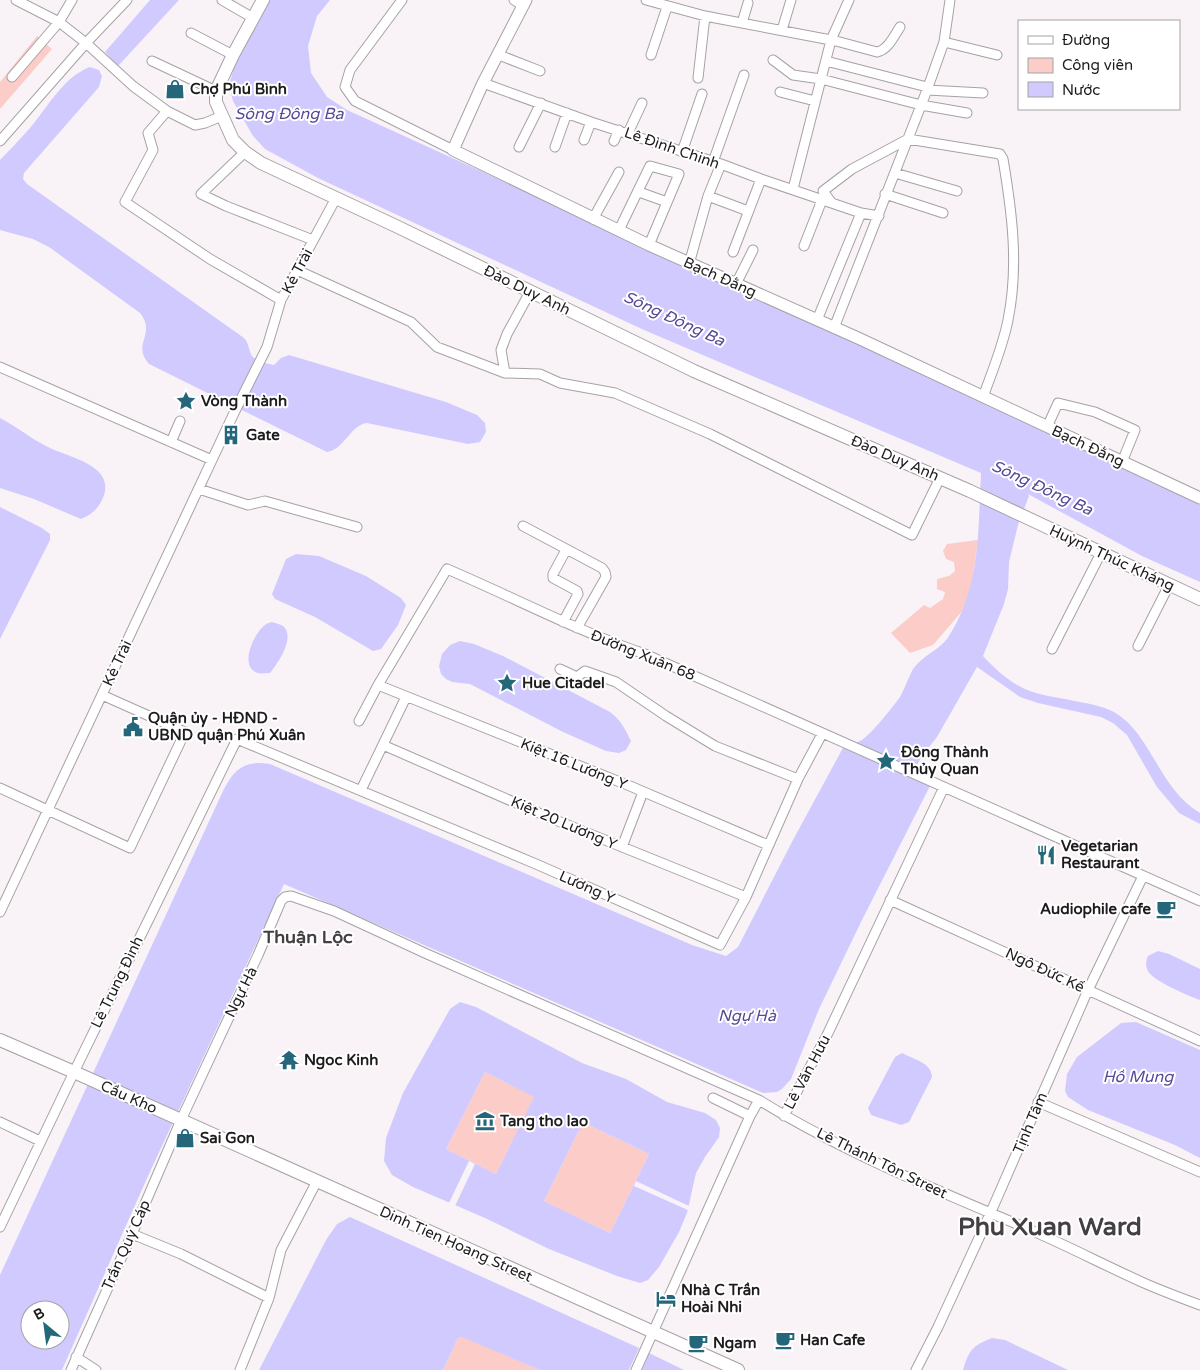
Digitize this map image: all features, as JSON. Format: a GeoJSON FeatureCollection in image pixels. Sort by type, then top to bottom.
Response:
{"type":"FeatureCollection","features":[{"type":"Feature","properties":{"kind":"main road"},"geometry":{"type":"LineString","coordinates":[[216,91],[262,0]]}},
{"type":"Feature","properties":{"kind":"main road","name":"Đào Duy Anh"},"geometry":{"type":"LineString","coordinates":[[216,91],[216,102],[233,140],[245,152],[261,163],[694,371],[1024,516]]}},
{"type":"Feature","properties":{"kind":"main road","name":"Huỳnh Thúc Kháng"},"geometry":{"type":"LineString","coordinates":[[1024,516],[1200,599]]}},
{"type":"Feature","properties":{"kind":"main road","name":"Cầu Kho"},"geometry":{"type":"LineString","coordinates":[[0,1040],[178,1119]]}},
{"type":"Feature","properties":{"kind":"main road","name":"Dinh Tien Hoang Street"},"geometry":{"type":"LineString","coordinates":[[178,1119],[738,1370]]}},
{"type":"Feature","properties":{"kind":"street"},"geometry":{"type":"LineString","coordinates":[[17,0],[59,22],[94,50],[132,86],[167,111],[195,125],[206,123],[222,116]]}},
{"type":"Feature","properties":{"kind":"street"},"geometry":{"type":"LineString","coordinates":[[12,77],[59,22],[72,0]]}},
{"type":"Feature","properties":{"kind":"street"},"geometry":{"type":"LineString","coordinates":[[0,141],[86,43],[127,0]]}},
{"type":"Feature","properties":{"kind":"street"},"geometry":{"type":"LineString","coordinates":[[222,0],[253,18]]}},
{"type":"Feature","properties":{"kind":"street","name":"Bạch Đằng"},"geometry":{"type":"LineString","coordinates":[[402,0],[350,70],[345,87],[355,101],[593,219],[689,264],[817,320],[1200,498]]}},
{"type":"Feature","properties":{"kind":"street"},"geometry":{"type":"LineString","coordinates":[[646,0],[678,10],[831,40],[870,51],[880,52],[887,47],[900,27]]}},
{"type":"Feature","properties":{"kind":"street"},"geometry":{"type":"LineString","coordinates":[[678,10],[682,0]]}},
{"type":"Feature","properties":{"kind":"street"},"geometry":{"type":"LineString","coordinates":[[782,30],[791,0]]}},
{"type":"Feature","properties":{"kind":"street"},"geometry":{"type":"LineString","coordinates":[[793,189],[831,40],[849,0]]}},
{"type":"Feature","properties":{"kind":"street"},"geometry":{"type":"LineString","coordinates":[[834,328],[879,216],[885,194],[908,139],[944,42],[950,0]]}},
{"type":"Feature","properties":{"kind":"street"},"geometry":{"type":"LineString","coordinates":[[453,150],[499,55],[521,2]]}},
{"type":"Feature","properties":{"kind":"street"},"geometry":{"type":"LineString","coordinates":[[742,23],[748,3]]}},
{"type":"Feature","properties":{"kind":"street"},"geometry":{"type":"LineString","coordinates":[[651,55],[667,7]]}},
{"type":"Feature","properties":{"kind":"street"},"geometry":{"type":"LineString","coordinates":[[698,78],[705,16]]}},
{"type":"Feature","properties":{"kind":"street"},"geometry":{"type":"LineString","coordinates":[[191,33],[233,55]]}},
{"type":"Feature","properties":{"kind":"street"},"geometry":{"type":"LineString","coordinates":[[944,42],[996,55]]}},
{"type":"Feature","properties":{"kind":"street"},"geometry":{"type":"LineString","coordinates":[[499,55],[540,71]]}},
{"type":"Feature","properties":{"kind":"street"},"geometry":{"type":"LineString","coordinates":[[773,60],[793,75],[821,79],[921,105],[967,113]]}},
{"type":"Feature","properties":{"kind":"street"},"geometry":{"type":"LineString","coordinates":[[826,60],[927,88],[983,93]]}},
{"type":"Feature","properties":{"kind":"street"},"geometry":{"type":"LineString","coordinates":[[152,61],[216,91]]}},
{"type":"Feature","properties":{"kind":"street"},"geometry":{"type":"LineString","coordinates":[[689,264],[744,75]]}},
{"type":"Feature","properties":{"kind":"street","name":"Lê Đình Chinh"},"geometry":{"type":"LineString","coordinates":[[484,83],[591,122],[717,163],[761,180],[861,213],[879,216]]}},
{"type":"Feature","properties":{"kind":"street"},"geometry":{"type":"LineString","coordinates":[[780,92],[815,101]]}},
{"type":"Feature","properties":{"kind":"street"},"geometry":{"type":"LineString","coordinates":[[682,152],[702,94]]}},
{"type":"Feature","properties":{"kind":"street"},"geometry":{"type":"LineString","coordinates":[[614,141],[624,132],[642,102]]}},
{"type":"Feature","properties":{"kind":"street"},"geometry":{"type":"LineString","coordinates":[[519,147],[541,103]]}},
{"type":"Feature","properties":{"kind":"street"},"geometry":{"type":"LineString","coordinates":[[167,111],[148,133],[153,150],[125,202],[210,260],[281,300]]}},
{"type":"Feature","properties":{"kind":"street"},"geometry":{"type":"LineString","coordinates":[[555,147],[567,113]]}},
{"type":"Feature","properties":{"kind":"street"},"geometry":{"type":"LineString","coordinates":[[584,140],[591,122]]}},
{"type":"Feature","properties":{"kind":"street"},"geometry":{"type":"LineString","coordinates":[[831,202],[823,191],[852,169],[908,139],[966,150],[1000,154],[1003,158],[1013,233],[1013,291],[1008,321],[983,397]]}},
{"type":"Feature","properties":{"kind":"street"},"geometry":{"type":"LineString","coordinates":[[245,152],[202,194],[226,206],[313,240]]}},
{"type":"Feature","properties":{"kind":"street"},"geometry":{"type":"LineString","coordinates":[[619,230],[650,166],[679,174],[649,245]]}},
{"type":"Feature","properties":{"kind":"street"},"geometry":{"type":"LineString","coordinates":[[593,219],[619,172]]}},
{"type":"Feature","properties":{"kind":"street"},"geometry":{"type":"LineString","coordinates":[[895,172],[956,192]]}},
{"type":"Feature","properties":{"kind":"street"},"geometry":{"type":"LineString","coordinates":[[733,252],[761,180]]}},
{"type":"Feature","properties":{"kind":"street"},"geometry":{"type":"LineString","coordinates":[[638,192],[667,202]]}},
{"type":"Feature","properties":{"kind":"street"},"geometry":{"type":"LineString","coordinates":[[885,194],[943,213]]}},
{"type":"Feature","properties":{"kind":"street"},"geometry":{"type":"LineString","coordinates":[[708,196],[748,211]]}},
{"type":"Feature","properties":{"kind":"street","name":"Kẻ Trài"},"geometry":{"type":"LineString","coordinates":[[0,912],[234,413],[267,347],[281,300],[336,198]]}},
{"type":"Feature","properties":{"kind":"street"},"geometry":{"type":"LineString","coordinates":[[804,246],[822,200]]}},
{"type":"Feature","properties":{"kind":"street"},"geometry":{"type":"LineString","coordinates":[[817,320],[861,213]]}},
{"type":"Feature","properties":{"kind":"street"},"geometry":{"type":"LineString","coordinates":[[736,284],[753,250]]}},
{"type":"Feature","properties":{"kind":"street"},"geometry":{"type":"LineString","coordinates":[[297,270],[411,322],[436,348],[505,373],[540,374],[560,383],[615,393],[710,434],[912,535],[940,478]]}},
{"type":"Feature","properties":{"kind":"street"},"geometry":{"type":"LineString","coordinates":[[505,373],[501,350],[507,334],[530,292]]}},
{"type":"Feature","properties":{"kind":"street"},"geometry":{"type":"LineString","coordinates":[[0,367],[212,460]]}},
{"type":"Feature","properties":{"kind":"street"},"geometry":{"type":"LineString","coordinates":[[1047,427],[1058,403],[1095,412],[1135,430],[1122,462]]}},
{"type":"Feature","properties":{"kind":"street"},"geometry":{"type":"LineString","coordinates":[[170,442],[180,421]]}},
{"type":"Feature","properties":{"kind":"street"},"geometry":{"type":"LineString","coordinates":[[199,489],[248,505],[265,501],[357,527]]}},
{"type":"Feature","properties":{"kind":"street"},"geometry":{"type":"LineString","coordinates":[[523,526],[602,568],[607,576],[577,628]]}},
{"type":"Feature","properties":{"kind":"street"},"geometry":{"type":"LineString","coordinates":[[564,622],[578,594],[577,590],[553,578],[553,574],[566,550]]}},
{"type":"Feature","properties":{"kind":"street"},"geometry":{"type":"LineString","coordinates":[[1052,649],[1101,553]]}},
{"type":"Feature","properties":{"kind":"street","name":"Đường Xuân 68"},"geometry":{"type":"LineString","coordinates":[[378,685],[447,569],[577,628],[612,643],[645,654],[944,787]]}},
{"type":"Feature","properties":{"kind":"street"},"geometry":{"type":"LineString","coordinates":[[1138,646],[1169,585]]}},
{"type":"Feature","properties":{"kind":"street"},"geometry":{"type":"LineString","coordinates":[[560,669],[577,677],[585,670],[616,682],[715,746],[798,779]]}},
{"type":"Feature","properties":{"kind":"street"},"geometry":{"type":"LineString","coordinates":[[359,721],[378,685]]}},
{"type":"Feature","properties":{"kind":"street","name":"Kiệt 16 Lương Y"},"geometry":{"type":"LineString","coordinates":[[378,685],[643,792],[768,845]]}},
{"type":"Feature","properties":{"kind":"street"},"geometry":{"type":"LineString","coordinates":[[0,788],[130,848],[185,732],[102,695]]}},
{"type":"Feature","properties":{"kind":"street"},"geometry":{"type":"LineString","coordinates":[[361,790],[406,697]]}},
{"type":"Feature","properties":{"kind":"street","name":"Lương Y"},"geometry":{"type":"LineString","coordinates":[[237,739],[361,790],[720,945],[746,897],[798,779],[822,734]]}},
{"type":"Feature","properties":{"kind":"street","name":"Lê Trung Đình"},"geometry":{"type":"LineString","coordinates":[[0,1227],[40,1140],[78,1074],[237,739]]}},
{"type":"Feature","properties":{"kind":"street","name":"Kiệt 20 Lương Y"},"geometry":{"type":"LineString","coordinates":[[383,745],[548,818],[746,897]]}},
{"type":"Feature","properties":{"kind":"street"},"geometry":{"type":"LineString","coordinates":[[944,787],[1200,901]]}},
{"type":"Feature","properties":{"kind":"street","name":"Lê Văn Hưu"},"geometry":{"type":"LineString","coordinates":[[636,1370],[750,1116],[759,1100],[784,1116],[828,1033],[944,787]]}},
{"type":"Feature","properties":{"kind":"street"},"geometry":{"type":"LineString","coordinates":[[622,847],[643,792]]}},
{"type":"Feature","properties":{"kind":"street","name":"Tịnh Tâm"},"geometry":{"type":"LineString","coordinates":[[916,1370],[990,1214],[1088,990],[1143,876]]}},
{"type":"Feature","properties":{"kind":"street","name":"Ngự Hà"},"geometry":{"type":"LineString","coordinates":[[178,1119],[258,956],[281,901],[285,897],[291,896],[334,911],[427,954],[759,1100]]}},
{"type":"Feature","properties":{"kind":"street","name":"Ngô Đức Kế"},"geometry":{"type":"LineString","coordinates":[[890,900],[1200,1041]]}},
{"type":"Feature","properties":{"kind":"street"},"geometry":{"type":"LineString","coordinates":[[713,1098],[750,1116]]}},
{"type":"Feature","properties":{"kind":"street"},"geometry":{"type":"LineString","coordinates":[[1038,1102],[1200,1172]]}},
{"type":"Feature","properties":{"kind":"street","name":"Lê Thánh Tôn Street"},"geometry":{"type":"LineString","coordinates":[[784,1116],[870,1159],[990,1214],[1054,1240],[1146,1284],[1200,1305]]}},
{"type":"Feature","properties":{"kind":"street","name":"Trần Quý Cáp"},"geometry":{"type":"LineString","coordinates":[[70,1370],[132,1234],[178,1119]]}},
{"type":"Feature","properties":{"kind":"street"},"geometry":{"type":"LineString","coordinates":[[0,1122],[40,1140]]}},
{"type":"Feature","properties":{"kind":"street"},"geometry":{"type":"LineString","coordinates":[[240,1370],[268,1298],[281,1250],[317,1181]]}},
{"type":"Feature","properties":{"kind":"street"},"geometry":{"type":"LineString","coordinates":[[132,1234],[181,1254],[268,1298]]}},
{"type":"Feature","properties":{"kind":"street"},"geometry":{"type":"LineString","coordinates":[[76,1357],[96,1370]]}},
{"type":"Feature","properties":{"kind":"green space"},"geometry":{"type":"Polygon","coordinates":[[[37,36],[52,49],[0,109],[0,82],[37,36]]]}},
{"type":"Feature","properties":{"kind":"green space"},"geometry":{"type":"Polygon","coordinates":[[[978,540],[971,590],[964,609],[933,645],[910,653],[891,633],[924,605],[930,608],[943,599],[945,592],[937,589],[937,579],[949,576],[955,571],[954,562],[946,559],[943,551],[947,544],[978,540]]]}},
{"type":"Feature","properties":{"kind":"green space"},"geometry":{"type":"Polygon","coordinates":[[[485,1072],[535,1097],[496,1174],[446,1149],[485,1072]]]}},
{"type":"Feature","properties":{"kind":"green space"},"geometry":{"type":"Polygon","coordinates":[[[583,1122],[649,1154],[610,1233],[544,1201],[583,1122]]]}},
{"type":"Feature","properties":{"kind":"green space"},"geometry":{"type":"Polygon","coordinates":[[[462,1337],[540,1370],[443,1370],[458,1338],[462,1337]]]}},
{"type":"Feature","properties":{"kind":"water"},"geometry":{"type":"Polygon","coordinates":[[[150,0],[179,0],[118,66],[105,52],[150,0]]]}},
{"type":"Feature","properties":{"kind":"water","name":"Ngự Hà"},"geometry":{"type":"Polygon","coordinates":[[[270,0],[330,0],[317,16],[308,46],[311,73],[327,97],[347,110],[769,302],[1200,505],[1200,582],[1142,556],[1028,494],[1029,496],[1018,525],[1009,562],[1008,589],[1004,604],[983,656],[1013,683],[1025,689],[1043,695],[1105,708],[1127,722],[1147,747],[1174,790],[1200,813],[1200,824],[1179,813],[1157,787],[1127,735],[1113,723],[1101,717],[1038,703],[1020,697],[977,667],[937,737],[921,757],[917,766],[921,781],[930,786],[819,1009],[791,1079],[777,1092],[763,1093],[284,884],[148,1176],[62,1370],[0,1370],[0,1275],[223,791],[236,772],[253,763],[270,764],[692,945],[726,956],[738,947],[844,746],[860,741],[871,731],[900,697],[913,669],[947,639],[958,620],[966,600],[976,559],[981,473],[644,330],[318,178],[265,149],[253,136],[233,101],[229,85],[235,64],[270,0]]]}},
{"type":"Feature","properties":{"kind":"water"},"geometry":{"type":"Polygon","coordinates":[[[90,67],[99,70],[102,76],[99,87],[24,173],[23,179],[27,184],[244,338],[251,354],[258,360],[274,365],[281,358],[289,355],[446,402],[477,415],[485,423],[486,432],[480,442],[468,444],[367,423],[356,428],[338,446],[327,452],[149,364],[142,351],[146,327],[145,320],[140,313],[49,247],[33,239],[0,230],[0,160],[30,128],[64,85],[80,72],[90,67]]]}},
{"type":"Feature","properties":{"kind":"water"},"geometry":{"type":"Polygon","coordinates":[[[0,418],[46,446],[76,458],[95,469],[102,476],[105,484],[104,495],[98,507],[81,519],[34,499],[0,488],[0,418]]]}},
{"type":"Feature","properties":{"kind":"water"},"geometry":{"type":"Polygon","coordinates":[[[0,507],[42,528],[50,534],[50,540],[0,639],[0,507]]]}},
{"type":"Feature","properties":{"kind":"water"},"geometry":{"type":"Polygon","coordinates":[[[296,554],[319,556],[366,576],[401,598],[406,605],[398,625],[381,649],[373,651],[315,617],[275,599],[272,594],[286,559],[296,554]]]}},
{"type":"Feature","properties":{"kind":"water"},"geometry":{"type":"Polygon","coordinates":[[[272,622],[283,626],[287,631],[287,643],[281,657],[270,673],[258,673],[252,670],[249,664],[250,650],[256,635],[267,624],[272,622]]]}},
{"type":"Feature","properties":{"kind":"water"},"geometry":{"type":"Polygon","coordinates":[[[460,641],[474,644],[503,656],[610,712],[620,722],[631,741],[626,750],[619,753],[606,751],[563,732],[470,684],[452,682],[446,679],[441,674],[439,666],[442,654],[450,645],[460,641]]]}},
{"type":"Feature","properties":{"kind":"water"},"geometry":{"type":"Polygon","coordinates":[[[1158,951],[1169,954],[1200,969],[1200,1000],[1172,988],[1151,975],[1146,967],[1148,956],[1158,951]]]}},
{"type":"Feature","properties":{"kind":"water"},"geometry":{"type":"Polygon","coordinates":[[[460,1002],[476,1007],[582,1063],[626,1079],[667,1102],[705,1113],[716,1120],[720,1128],[719,1137],[696,1173],[687,1213],[679,1232],[659,1267],[648,1280],[640,1283],[617,1276],[549,1249],[485,1218],[413,1187],[392,1175],[384,1161],[386,1138],[403,1093],[450,1009],[460,1002]],[[485,1072],[446,1149],[496,1174],[534,1097],[485,1072]],[[583,1122],[544,1201],[610,1233],[649,1154],[583,1122]]]}},
{"type":"Feature","properties":{"kind":"water","name":"Hồ Mung"},"geometry":{"type":"Polygon","coordinates":[[[1136,1022],[1200,1050],[1200,1158],[1175,1145],[1088,1110],[1068,1097],[1065,1091],[1067,1074],[1077,1057],[1121,1023],[1136,1022]]]}},
{"type":"Feature","properties":{"kind":"water"},"geometry":{"type":"Polygon","coordinates":[[[902,1053],[929,1068],[932,1077],[909,1122],[901,1125],[871,1115],[868,1108],[895,1057],[902,1053]]]}},
{"type":"Feature","properties":{"kind":"water"},"geometry":{"type":"Polygon","coordinates":[[[350,1217],[639,1348],[629,1370],[540,1370],[462,1337],[458,1338],[443,1370],[259,1370],[326,1240],[337,1224],[350,1217]]]}},
{"type":"Feature","properties":{"kind":"water"},"geometry":{"type":"Polygon","coordinates":[[[992,1338],[1005,1340],[1068,1370],[963,1370],[972,1350],[992,1338]]]}},
{"type":"Feature","properties":{"kind":"water"},"geometry":{"type":"Polygon","coordinates":[[[649,1353],[684,1370],[642,1370],[649,1353]]]}},
{"type":"Feature","properties":{"kind":"pier"},"geometry":{"type":"Polygon","coordinates":[[[469,1161],[475,1164],[454,1208],[448,1205],[469,1161]]]}},
{"type":"Feature","properties":{"kind":"pier"},"geometry":{"type":"Polygon","coordinates":[[[636,1181],[691,1207],[690,1211],[634,1186],[636,1181]]]}},
{"type":"Feature","properties":{"kind":"place","name":"Chợ Phú Bình"},"geometry":{"type":"Point","coordinates":[175,89]}},
{"type":"Feature","properties":{"kind":"place","name":"Vòng Thành"},"geometry":{"type":"Point","coordinates":[186,401]}},
{"type":"Feature","properties":{"kind":"place","name":"Gate"},"geometry":{"type":"Point","coordinates":[231,435]}},
{"type":"Feature","properties":{"kind":"place","name":"Hue Citadel"},"geometry":{"type":"Point","coordinates":[507,683]}},
{"type":"Feature","properties":{"kind":"place","name":"Quận ủy - HĐND - UBND quận Phú Xuân"},"geometry":{"type":"Point","coordinates":[133,727]}},
{"type":"Feature","properties":{"kind":"place","name":"Đông Thành Thủy Quan"},"geometry":{"type":"Point","coordinates":[886,761]}},
{"type":"Feature","properties":{"kind":"place","name":"Vegetarian Restaurant"},"geometry":{"type":"Point","coordinates":[1046,855]}},
{"type":"Feature","properties":{"kind":"place","name":"Audiophile cafe"},"geometry":{"type":"Point","coordinates":[1166,909]}},
{"type":"Feature","properties":{"kind":"place","name":"Ngoc Kinh"},"geometry":{"type":"Point","coordinates":[289,1060]}},
{"type":"Feature","properties":{"kind":"place","name":"Tang tho lao"},"geometry":{"type":"Point","coordinates":[485,1121]}},
{"type":"Feature","properties":{"kind":"place","name":"Sai Gon"},"geometry":{"type":"Point","coordinates":[185,1138]}},
{"type":"Feature","properties":{"kind":"place","name":"Nhà C Trần Hoài Nhi"},"geometry":{"type":"Point","coordinates":[666,1299]}},
{"type":"Feature","properties":{"kind":"place","name":"Han Cafe"},"geometry":{"type":"Point","coordinates":[785,1340]}},
{"type":"Feature","properties":{"kind":"place","name":"Ngam"},"geometry":{"type":"Point","coordinates":[698,1343]}},
{"type":"Feature","properties":{"kind":"district","name":"Thuận Lộc"},"geometry":{"type":"Point","coordinates":[308,937]}},
{"type":"Feature","properties":{"kind":"district","name":"Phu Xuan Ward"},"geometry":{"type":"Point","coordinates":[1050,1227]}},
{"type":"Feature","properties":{"kind":"water label","name":"Sông Đông Ba"},"geometry":{"type":"Point","coordinates":[289,114]}},
{"type":"Feature","properties":{"kind":"water label","name":"Sông Đông Ba"},"geometry":{"type":"Point","coordinates":[674,319]}},
{"type":"Feature","properties":{"kind":"water label","name":"Sông Đông Ba"},"geometry":{"type":"Point","coordinates":[1042,488]}}]}
